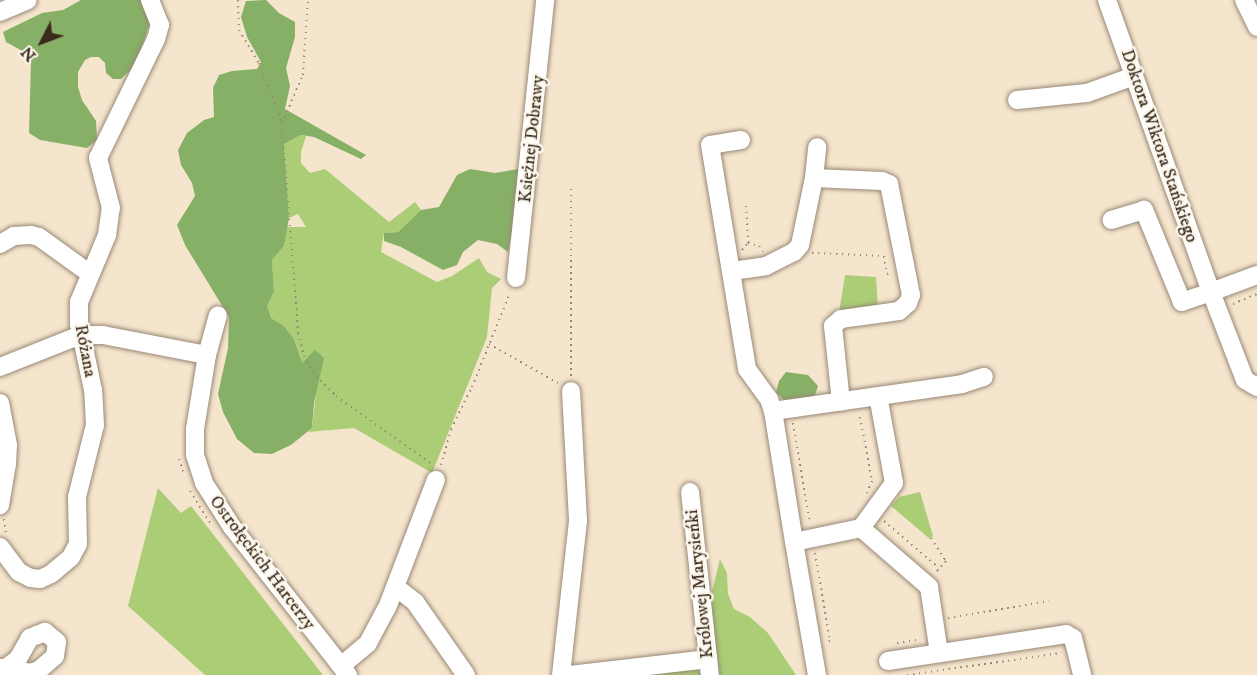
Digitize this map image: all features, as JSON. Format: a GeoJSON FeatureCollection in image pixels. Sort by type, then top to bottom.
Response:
{"type":"FeatureCollection","features":[{"type":"Feature","properties":{"kind":"street"},"geometry":{"type":"LineString","coordinates":[[0,12],[28,0]]}},
{"type":"Feature","properties":{"kind":"street","name":"Różana"},"geometry":{"type":"LineString","coordinates":[[0,547],[19,572],[40,579],[51,574],[71,557],[76,548],[77,497],[96,425],[93,390],[81,334],[79,303],[110,223],[109,195],[98,158],[156,39],[160,25],[150,0]]}},
{"type":"Feature","properties":{"kind":"street","name":"Księżnej Dobrawy"},"geometry":{"type":"LineString","coordinates":[[516,278],[545,0]]}},
{"type":"Feature","properties":{"kind":"street","name":"Doktora Wiktora Stańskiego"},"geometry":{"type":"LineString","coordinates":[[1107,0],[1211,292],[1245,380],[1257,387]]}},
{"type":"Feature","properties":{"kind":"street"},"geometry":{"type":"LineString","coordinates":[[1244,0],[1257,27]]}},
{"type":"Feature","properties":{"kind":"street"},"geometry":{"type":"LineString","coordinates":[[1017,100],[1088,93],[1134,76]]}},
{"type":"Feature","properties":{"kind":"street"},"geometry":{"type":"LineString","coordinates":[[741,140],[710,145],[747,369],[769,399],[774,411],[817,675]]}},
{"type":"Feature","properties":{"kind":"street"},"geometry":{"type":"LineString","coordinates":[[731,264],[766,266],[797,249],[802,238],[814,178],[817,147]]}},
{"type":"Feature","properties":{"kind":"street"},"geometry":{"type":"LineString","coordinates":[[814,178],[882,181],[889,184],[911,296],[908,303],[899,311],[842,319],[833,326],[841,402]]}},
{"type":"Feature","properties":{"kind":"street"},"geometry":{"type":"LineString","coordinates":[[1112,220],[1144,210],[1182,302],[1257,275]]}},
{"type":"Feature","properties":{"kind":"street"},"geometry":{"type":"LineString","coordinates":[[0,244],[22,234],[39,237],[89,273]]}},
{"type":"Feature","properties":{"kind":"street","name":"Ostrołęckich Harcerzy"},"geometry":{"type":"LineString","coordinates":[[218,315],[207,356],[195,429],[195,455],[204,483],[232,527],[345,670]]}},
{"type":"Feature","properties":{"kind":"street"},"geometry":{"type":"LineString","coordinates":[[0,367],[81,334],[103,335],[207,356]]}},
{"type":"Feature","properties":{"kind":"street"},"geometry":{"type":"LineString","coordinates":[[774,411],[962,384],[984,377]]}},
{"type":"Feature","properties":{"kind":"street"},"geometry":{"type":"LineString","coordinates":[[561,675],[578,520],[571,391]]}},
{"type":"Feature","properties":{"kind":"street"},"geometry":{"type":"LineString","coordinates":[[794,542],[861,528],[894,483],[878,396]]}},
{"type":"Feature","properties":{"kind":"street"},"geometry":{"type":"LineString","coordinates":[[0,403],[8,445],[0,505]]}},
{"type":"Feature","properties":{"kind":"street"},"geometry":{"type":"LineString","coordinates":[[345,670],[368,643],[397,588],[438,475]]}},
{"type":"Feature","properties":{"kind":"street","name":"Królowej Marysieńki"},"geometry":{"type":"LineString","coordinates":[[690,492],[709,667]]}},
{"type":"Feature","properties":{"kind":"street"},"geometry":{"type":"LineString","coordinates":[[861,528],[929,587],[939,653]]}},
{"type":"Feature","properties":{"kind":"street"},"geometry":{"type":"LineString","coordinates":[[397,588],[415,602],[466,675]]}},
{"type":"Feature","properties":{"kind":"street"},"geometry":{"type":"LineString","coordinates":[[888,661],[1066,634],[1073,639],[1082,675]]}},
{"type":"Feature","properties":{"kind":"street"},"geometry":{"type":"LineString","coordinates":[[570,675],[709,667]]}},
{"type":"Feature","properties":{"kind":"path"},"geometry":{"type":"LineString","coordinates":[[238,0],[239,30],[259,63],[282,123],[298,333],[304,356],[316,376],[336,396],[438,475],[451,429],[516,278]]}},
{"type":"Feature","properties":{"kind":"path"},"geometry":{"type":"LineString","coordinates":[[282,123],[303,75],[308,0]]}},
{"type":"Feature","properties":{"kind":"path"},"geometry":{"type":"LineString","coordinates":[[489,344],[571,391],[572,187]]}},
{"type":"Feature","properties":{"kind":"path"},"geometry":{"type":"LineString","coordinates":[[731,264],[748,243],[746,205]]}},
{"type":"Feature","properties":{"kind":"path"},"geometry":{"type":"LineString","coordinates":[[811,245],[814,255],[884,256],[887,274],[898,272]]}},
{"type":"Feature","properties":{"kind":"path"},"geometry":{"type":"LineString","coordinates":[[1233,304],[1257,294]]}},
{"type":"Feature","properties":{"kind":"path"},"geometry":{"type":"LineString","coordinates":[[860,417],[872,481],[867,492],[868,499]]}},
{"type":"Feature","properties":{"kind":"path"},"geometry":{"type":"LineString","coordinates":[[881,518],[939,568]]}},
{"type":"Feature","properties":{"kind":"path"},"geometry":{"type":"LineString","coordinates":[[943,620],[1049,601]]}},
{"type":"Feature","properties":{"kind":"path"},"geometry":{"type":"LineString","coordinates":[[908,675],[1067,652]]}},
{"type":"Feature","properties":{"kind":"green space"},"geometry":{"type":"Polygon","coordinates":[[[81,0],[141,0],[148,8],[151,19],[136,65],[121,79],[113,79],[106,73],[105,63],[99,57],[85,60],[78,72],[78,87],[82,100],[96,121],[97,140],[87,148],[40,140],[29,133],[31,61],[26,53],[6,42],[3,32],[42,13],[63,10],[81,0]]]}},
{"type":"Feature","properties":{"kind":"green space"},"geometry":{"type":"Polygon","coordinates":[[[266,0],[279,13],[295,22],[295,37],[286,68],[290,86],[285,109],[366,155],[361,159],[314,137],[301,135],[284,144],[289,218],[284,246],[272,260],[274,292],[267,306],[271,318],[284,326],[294,339],[302,363],[315,350],[324,358],[314,403],[312,428],[291,445],[272,454],[254,453],[237,439],[223,412],[218,394],[228,348],[229,317],[185,245],[177,225],[195,196],[192,183],[181,165],[178,150],[187,133],[204,120],[214,117],[213,88],[219,75],[232,71],[257,69],[261,62],[247,37],[241,17],[246,1],[266,0]]]}},
{"type":"Feature","properties":{"kind":"green space"},"geometry":{"type":"Polygon","coordinates":[[[301,135],[306,136],[301,152],[301,163],[310,173],[325,169],[389,222],[415,202],[421,210],[398,232],[384,233],[381,252],[437,282],[452,276],[479,258],[487,272],[501,279],[492,288],[487,337],[432,473],[354,428],[308,432],[312,428],[317,385],[302,364],[294,339],[284,326],[271,318],[267,306],[274,292],[272,260],[284,246],[287,227],[306,227],[298,214],[289,218],[284,144],[301,135]]]}},
{"type":"Feature","properties":{"kind":"green space"},"geometry":{"type":"Polygon","coordinates":[[[524,168],[508,252],[497,244],[478,240],[463,252],[457,265],[443,270],[401,247],[384,241],[384,233],[398,232],[421,210],[439,207],[457,175],[470,169],[495,173],[524,168]]]}},
{"type":"Feature","properties":{"kind":"green space"},"geometry":{"type":"Polygon","coordinates":[[[845,275],[876,277],[878,308],[839,313],[845,275]]]}},
{"type":"Feature","properties":{"kind":"green space"},"geometry":{"type":"Polygon","coordinates":[[[786,372],[808,375],[818,386],[815,395],[800,403],[785,401],[776,392],[779,381],[786,372]]]}},
{"type":"Feature","properties":{"kind":"green space"},"geometry":{"type":"Polygon","coordinates":[[[158,488],[181,513],[191,506],[323,675],[205,675],[128,606],[158,488]]]}},
{"type":"Feature","properties":{"kind":"green space"},"geometry":{"type":"Polygon","coordinates":[[[920,492],[933,536],[930,539],[891,506],[899,497],[920,492]]]}},
{"type":"Feature","properties":{"kind":"green space"},"geometry":{"type":"Polygon","coordinates":[[[720,559],[727,573],[728,594],[734,609],[750,617],[768,633],[796,675],[712,675],[707,612],[720,559]]]}},
{"type":"Feature","properties":{"kind":"green space"},"geometry":{"type":"Polygon","coordinates":[[[697,669],[701,675],[635,675],[697,669]]]}}]}
